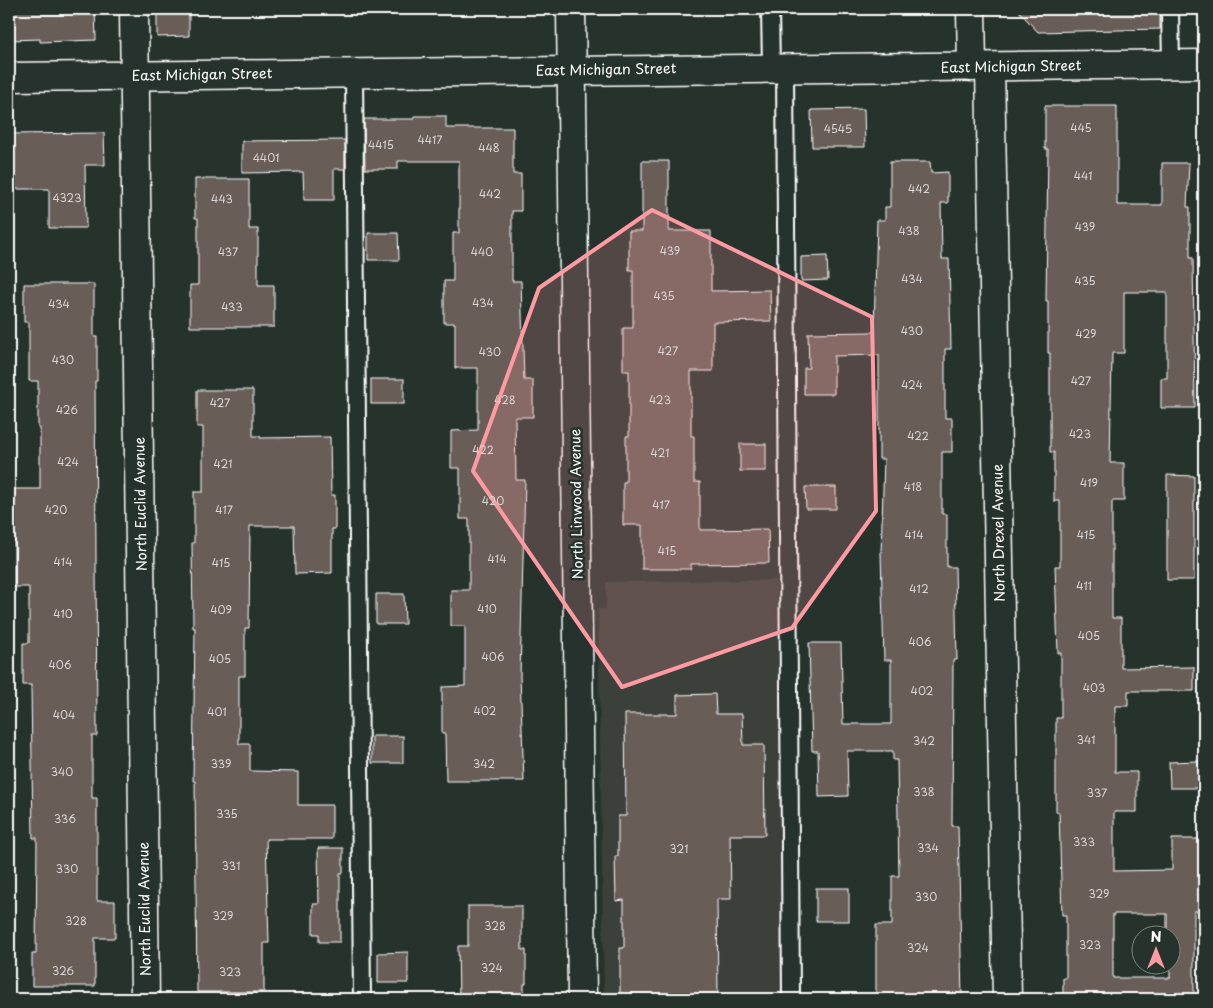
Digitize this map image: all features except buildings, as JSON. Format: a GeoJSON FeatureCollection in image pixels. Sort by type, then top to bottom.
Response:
{"type":"FeatureCollection","features":[{"type":"Feature","properties":{"kind":"street","name":"North Euclid Avenue"},"geometry":{"type":"LineString","coordinates":[[134,9],[145,999]]}},
{"type":"Feature","properties":{"kind":"street","name":"North Linwood Avenue"},"geometry":{"type":"LineString","coordinates":[[571,9],[582,999]]}},
{"type":"Feature","properties":{"kind":"street","name":"North Drexel Avenue"},"geometry":{"type":"LineString","coordinates":[[971,9],[981,67],[1006,999]]}},
{"type":"Feature","properties":{"kind":"street","name":"East Michigan Street"},"geometry":{"type":"LineString","coordinates":[[9,77],[572,69],[1204,64]]}},
{"type":"Feature","properties":{"kind":"lane"},"geometry":{"type":"LineString","coordinates":[[770,9],[778,68],[791,999]]}},
{"type":"Feature","properties":{"kind":"lane"},"geometry":{"type":"LineString","coordinates":[[1170,9],[1171,64]]}},
{"type":"Feature","properties":{"kind":"lane"},"geometry":{"type":"LineString","coordinates":[[354,73],[362,999]]}},
{"type":"Feature","properties":{"kind":"highlighted area"},"geometry":{"type":"Polygon","coordinates":[[[652,210],[872,317],[876,511],[792,628],[622,687],[473,471],[539,288],[652,210]]]}},
{"type":"Feature","properties":{"kind":"shaded area"},"geometry":{"type":"Polygon","coordinates":[[[777,580],[783,999],[604,999],[598,609],[606,609],[606,582],[777,580]]]}}]}
